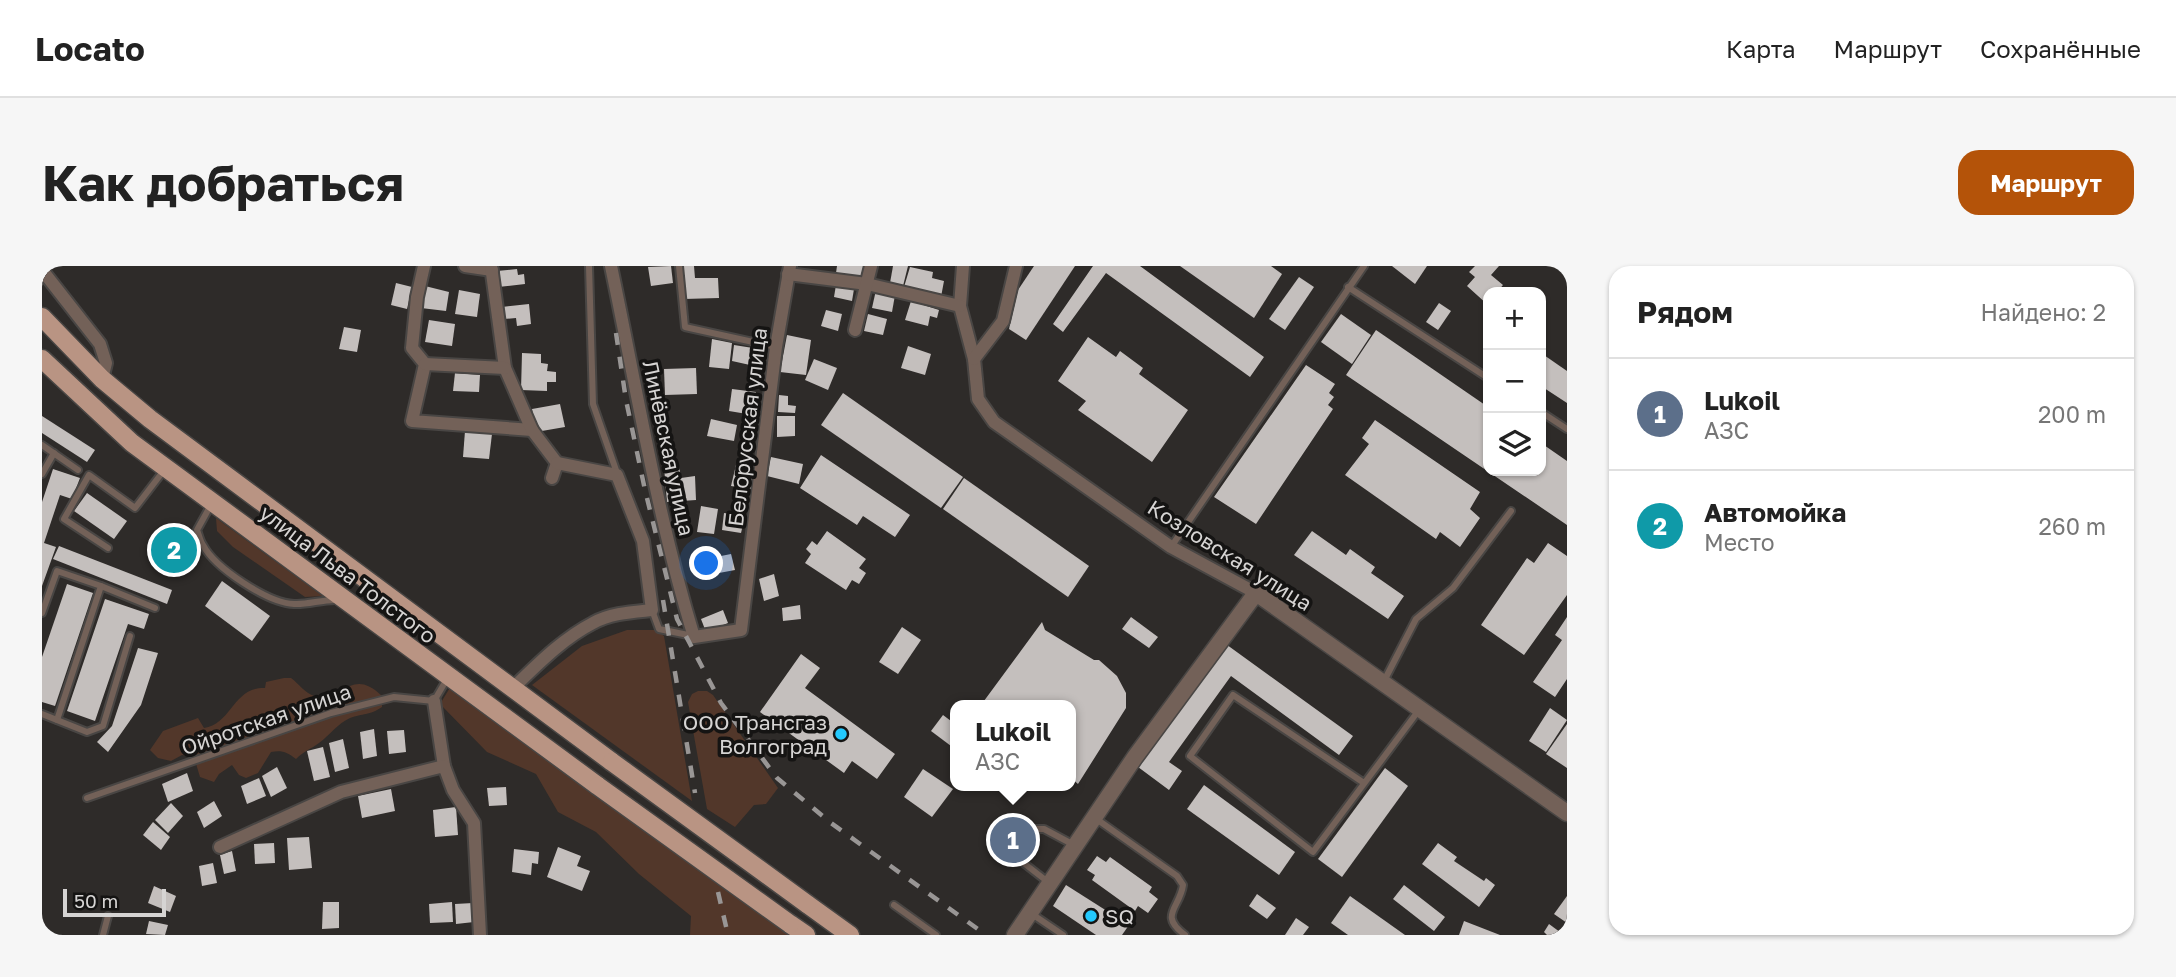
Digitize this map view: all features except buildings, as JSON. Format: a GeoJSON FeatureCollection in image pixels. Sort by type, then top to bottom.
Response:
{"type":"FeatureCollection","features":[{"type":"Feature","properties":{"kind":"main road","name":"улица Льва Толстого"},"geometry":{"type":"LineString","coordinates":[[44,324],[102,379],[150,419],[512,689],[850,935]]}},
{"type":"Feature","properties":{"kind":"main road","name":"улица Льва Толстого"},"geometry":{"type":"LineString","coordinates":[[42,359],[132,443],[448,677],[806,935]]}},
{"type":"Feature","properties":{"kind":"street"},"geometry":{"type":"LineString","coordinates":[[424,266],[417,297],[412,348],[425,363],[505,368]]}},
{"type":"Feature","properties":{"kind":"street"},"geometry":{"type":"LineString","coordinates":[[465,266],[491,268],[505,368],[532,430],[557,463],[617,474],[643,541],[652,610],[620,614],[594,622],[552,650],[512,689]]}},
{"type":"Feature","properties":{"kind":"street","name":"Линёвская улица"},"geometry":{"type":"LineString","coordinates":[[611,266],[661,507],[681,594],[694,636]]}},
{"type":"Feature","properties":{"kind":"street"},"geometry":{"type":"LineString","coordinates":[[855,330],[871,266]]}},
{"type":"Feature","properties":{"kind":"street","name":"Козловская улица"},"geometry":{"type":"LineString","coordinates":[[963,266],[960,306],[974,359],[978,399],[994,422],[1171,547],[1256,593],[1567,813]]}},
{"type":"Feature","properties":{"kind":"street"},"geometry":{"type":"LineString","coordinates":[[974,359],[1003,321],[1016,266]]}},
{"type":"Feature","properties":{"kind":"street"},"geometry":{"type":"LineString","coordinates":[[42,270],[100,344],[106,363],[102,379]]}},
{"type":"Feature","properties":{"kind":"street"},"geometry":{"type":"LineString","coordinates":[[789,270],[867,284],[960,306]]}},
{"type":"Feature","properties":{"kind":"street","name":"Белорусская улица"},"geometry":{"type":"LineString","coordinates":[[694,636],[741,630],[776,348],[789,270]]}},
{"type":"Feature","properties":{"kind":"street"},"geometry":{"type":"LineString","coordinates":[[425,363],[412,421],[532,430]]}},
{"type":"Feature","properties":{"kind":"street"},"geometry":{"type":"LineString","coordinates":[[552,478],[557,463]]}},
{"type":"Feature","properties":{"kind":"street"},"geometry":{"type":"LineString","coordinates":[[1015,935],[1143,746],[1256,593]]}},
{"type":"Feature","properties":{"kind":"street"},"geometry":{"type":"LineString","coordinates":[[434,701],[444,766],[453,790],[474,823],[480,935]]}},
{"type":"Feature","properties":{"kind":"street"},"geometry":{"type":"LineString","coordinates":[[220,847],[341,792],[444,766]]}},
{"type":"Feature","properties":{"kind":"lane"},"geometry":{"type":"LineString","coordinates":[[589,266],[593,404],[617,474]]}},
{"type":"Feature","properties":{"kind":"lane"},"geometry":{"type":"LineString","coordinates":[[679,266],[685,327],[776,348]]}},
{"type":"Feature","properties":{"kind":"lane"},"geometry":{"type":"LineString","coordinates":[[1171,547],[1364,266]]}},
{"type":"Feature","properties":{"kind":"lane"},"geometry":{"type":"LineString","coordinates":[[1348,287],[1483,375]]}},
{"type":"Feature","properties":{"kind":"lane"},"geometry":{"type":"LineString","coordinates":[[1543,413],[1567,429]]}},
{"type":"Feature","properties":{"kind":"lane"},"geometry":{"type":"LineString","coordinates":[[42,445],[78,470]]}},
{"type":"Feature","properties":{"kind":"lane"},"geometry":{"type":"LineString","coordinates":[[42,474],[54,453]]}},
{"type":"Feature","properties":{"kind":"lane"},"geometry":{"type":"LineString","coordinates":[[108,548],[64,519],[89,475],[135,508],[166,468]]}},
{"type":"Feature","properties":{"kind":"lane"},"geometry":{"type":"LineString","coordinates":[[213,502],[197,530],[203,546],[215,560],[239,579],[281,603],[345,600]]}},
{"type":"Feature","properties":{"kind":"lane"},"geometry":{"type":"LineString","coordinates":[[1383,682],[1416,619],[1453,588],[1511,511]]}},
{"type":"Feature","properties":{"kind":"lane"},"geometry":{"type":"LineString","coordinates":[[42,613],[57,570],[155,608]]}},
{"type":"Feature","properties":{"kind":"lane"},"geometry":{"type":"LineString","coordinates":[[57,720],[101,586]]}},
{"type":"Feature","properties":{"kind":"lane"},"geometry":{"type":"LineString","coordinates":[[652,610],[659,629],[694,636]]}},
{"type":"Feature","properties":{"kind":"lane"},"geometry":{"type":"LineString","coordinates":[[42,713],[87,732],[103,726],[131,636]]}},
{"type":"Feature","properties":{"kind":"lane"},"geometry":{"type":"LineString","coordinates":[[434,701],[448,677]]}},
{"type":"Feature","properties":{"kind":"lane"},"geometry":{"type":"LineString","coordinates":[[1364,783],[1233,695],[1190,755],[1312,852],[1420,709]]}},
{"type":"Feature","properties":{"kind":"lane","name":"Ойротская улица"},"geometry":{"type":"LineString","coordinates":[[86,798],[331,713],[394,697],[434,701]]}},
{"type":"Feature","properties":{"kind":"lane"},"geometry":{"type":"LineString","coordinates":[[1095,818],[1177,876],[1183,885],[1182,894],[1173,907],[1171,917],[1175,928],[1185,935]]}},
{"type":"Feature","properties":{"kind":"lane"},"geometry":{"type":"LineString","coordinates":[[1050,884],[1021,861],[1020,849],[1027,836],[1035,829],[1044,830],[1075,846]]}},
{"type":"Feature","properties":{"kind":"lane"},"geometry":{"type":"LineString","coordinates":[[894,905],[936,935]]}},
{"type":"Feature","properties":{"kind":"lane"},"geometry":{"type":"LineString","coordinates":[[1031,913],[1063,935]]}},
{"type":"Feature","properties":{"kind":"lane"},"geometry":{"type":"LineString","coordinates":[[103,935],[108,916]]}},
{"type":"Feature","properties":{"kind":"shaded area"},"geometry":{"type":"Polygon","coordinates":[[[216,518],[323,596],[305,597],[233,547],[217,531],[216,518]]]}},
{"type":"Feature","properties":{"kind":"shaded area"},"geometry":{"type":"Polygon","coordinates":[[[627,630],[655,630],[664,636],[692,801],[532,685],[582,646],[627,630]]]}},
{"type":"Feature","properties":{"kind":"shaded area"},"geometry":{"type":"Polygon","coordinates":[[[291,678],[311,695],[324,697],[362,684],[382,696],[382,707],[345,720],[296,759],[284,752],[271,752],[258,773],[246,778],[239,775],[232,765],[219,774],[214,782],[200,777],[194,757],[182,755],[171,761],[158,758],[150,750],[163,731],[198,718],[204,728],[213,725],[246,693],[265,688],[266,682],[291,678]]]}},
{"type":"Feature","properties":{"kind":"shaded area"},"geometry":{"type":"Polygon","coordinates":[[[451,686],[790,935],[690,935],[691,916],[639,874],[596,832],[558,812],[536,774],[487,752],[440,704],[451,686]]]}},
{"type":"Feature","properties":{"kind":"shaded area"},"geometry":{"type":"Polygon","coordinates":[[[707,691],[713,695],[778,788],[766,804],[754,805],[735,827],[707,809],[688,702],[692,694],[707,691]]]}},
{"type":"Feature","properties":{"kind":"railway"},"geometry":{"type":"LineString","coordinates":[[616,333],[626,400],[645,490],[677,619],[721,703],[777,778],[831,823],[986,935]]}},
{"type":"Feature","properties":{"kind":"railway"},"geometry":{"type":"LineString","coordinates":[[663,600],[695,793]]}},
{"type":"Feature","properties":{"kind":"railway"},"geometry":{"type":"LineString","coordinates":[[718,892],[728,935]]}},
{"type":"Feature","properties":{"kind":"place","name":"Автомойка"},"geometry":{"type":"Point","coordinates":[174,550]}},
{"type":"Feature","properties":{"kind":"place","name":"ООО Трансгаз Волгоград"},"geometry":{"type":"Point","coordinates":[841,734]}},
{"type":"Feature","properties":{"kind":"place","name":"Lukoil"},"geometry":{"type":"Point","coordinates":[1013,840]}},
{"type":"Feature","properties":{"kind":"place","name":"SQ"},"geometry":{"type":"Point","coordinates":[1091,916]}}]}
